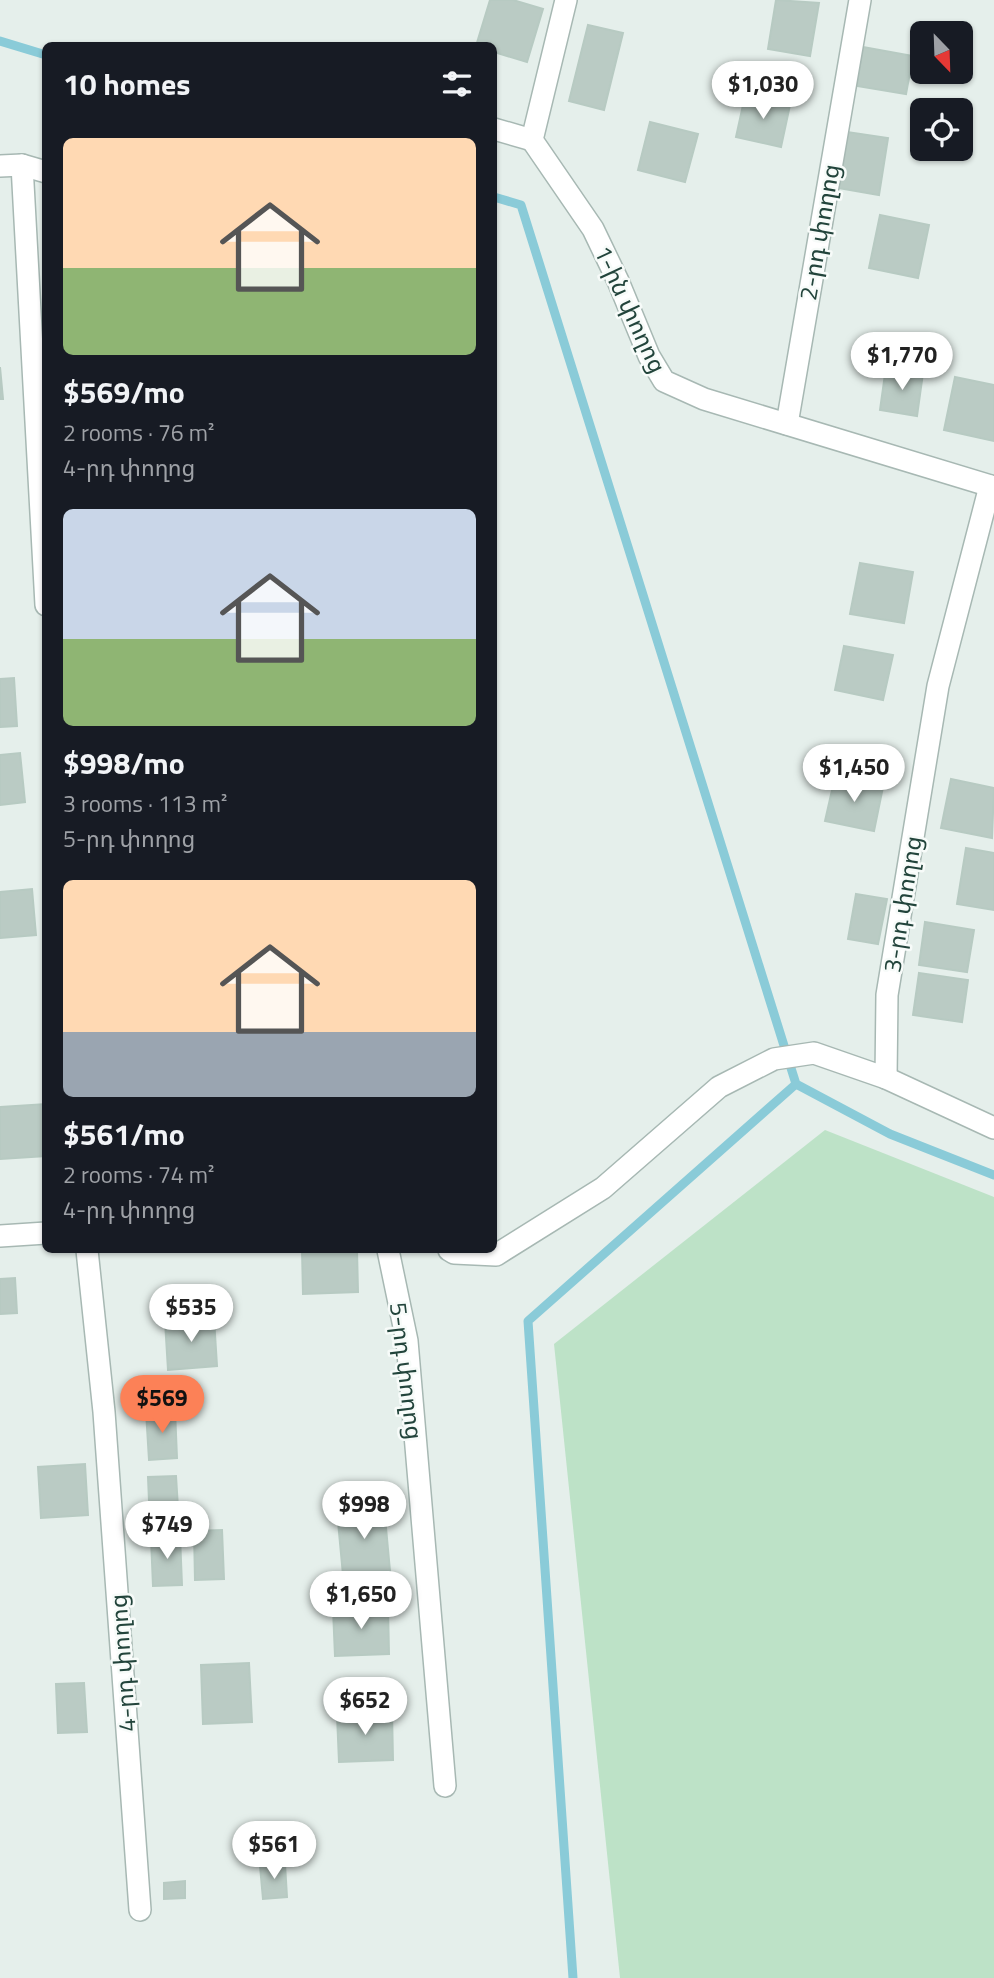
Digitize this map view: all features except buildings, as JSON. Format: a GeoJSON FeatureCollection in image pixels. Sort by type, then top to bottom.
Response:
{"type":"FeatureCollection","features":[{"type":"Feature","properties":{"kind":"street"},"geometry":{"type":"LineString","coordinates":[[497,130],[532,140],[566,0]]}},
{"type":"Feature","properties":{"kind":"street","name":"2-րդ փողոց"},"geometry":{"type":"LineString","coordinates":[[787,424],[860,0]]}},
{"type":"Feature","properties":{"kind":"street","name":"1-ին փողոց"},"geometry":{"type":"LineString","coordinates":[[532,140],[593,229],[649,356],[664,381],[704,399],[992,486]]}},
{"type":"Feature","properties":{"kind":"street"},"geometry":{"type":"LineString","coordinates":[[22,165],[42,532]]}},
{"type":"Feature","properties":{"kind":"street"},"geometry":{"type":"LineString","coordinates":[[0,166],[22,165],[42,171]]}},
{"type":"Feature","properties":{"kind":"street","name":"3-րդ փողոց"},"geometry":{"type":"LineString","coordinates":[[886,1078],[887,995],[938,686],[992,486]]}},
{"type":"Feature","properties":{"kind":"street"},"geometry":{"type":"LineString","coordinates":[[468,1253],[496,1255],[603,1188],[719,1087],[774,1059],[814,1054],[886,1078],[994,1128]]}},
{"type":"Feature","properties":{"kind":"street"},"geometry":{"type":"LineString","coordinates":[[0,1236],[42,1233]]}},
{"type":"Feature","properties":{"kind":"street","name":"4-րդ փողոց"},"geometry":{"type":"LineString","coordinates":[[87,1253],[104,1412],[140,1910]]}},
{"type":"Feature","properties":{"kind":"street","name":"5-րդ փողոց"},"geometry":{"type":"LineString","coordinates":[[389,1253],[407,1341],[445,1786]]}},
{"type":"Feature","properties":{"kind":"green space"},"geometry":{"type":"Polygon","coordinates":[[[825,1130],[994,1197],[994,1978],[620,1978],[554,1344],[825,1130]]]}},
{"type":"Feature","properties":{"kind":"waterway"},"geometry":{"type":"LineString","coordinates":[[0,41],[42,54]]}},
{"type":"Feature","properties":{"kind":"waterway"},"geometry":{"type":"LineString","coordinates":[[497,198],[521,205],[796,1084],[890,1134],[994,1175]]}},
{"type":"Feature","properties":{"kind":"waterway"},"geometry":{"type":"LineString","coordinates":[[573,1978],[528,1321],[796,1084]]}}]}
